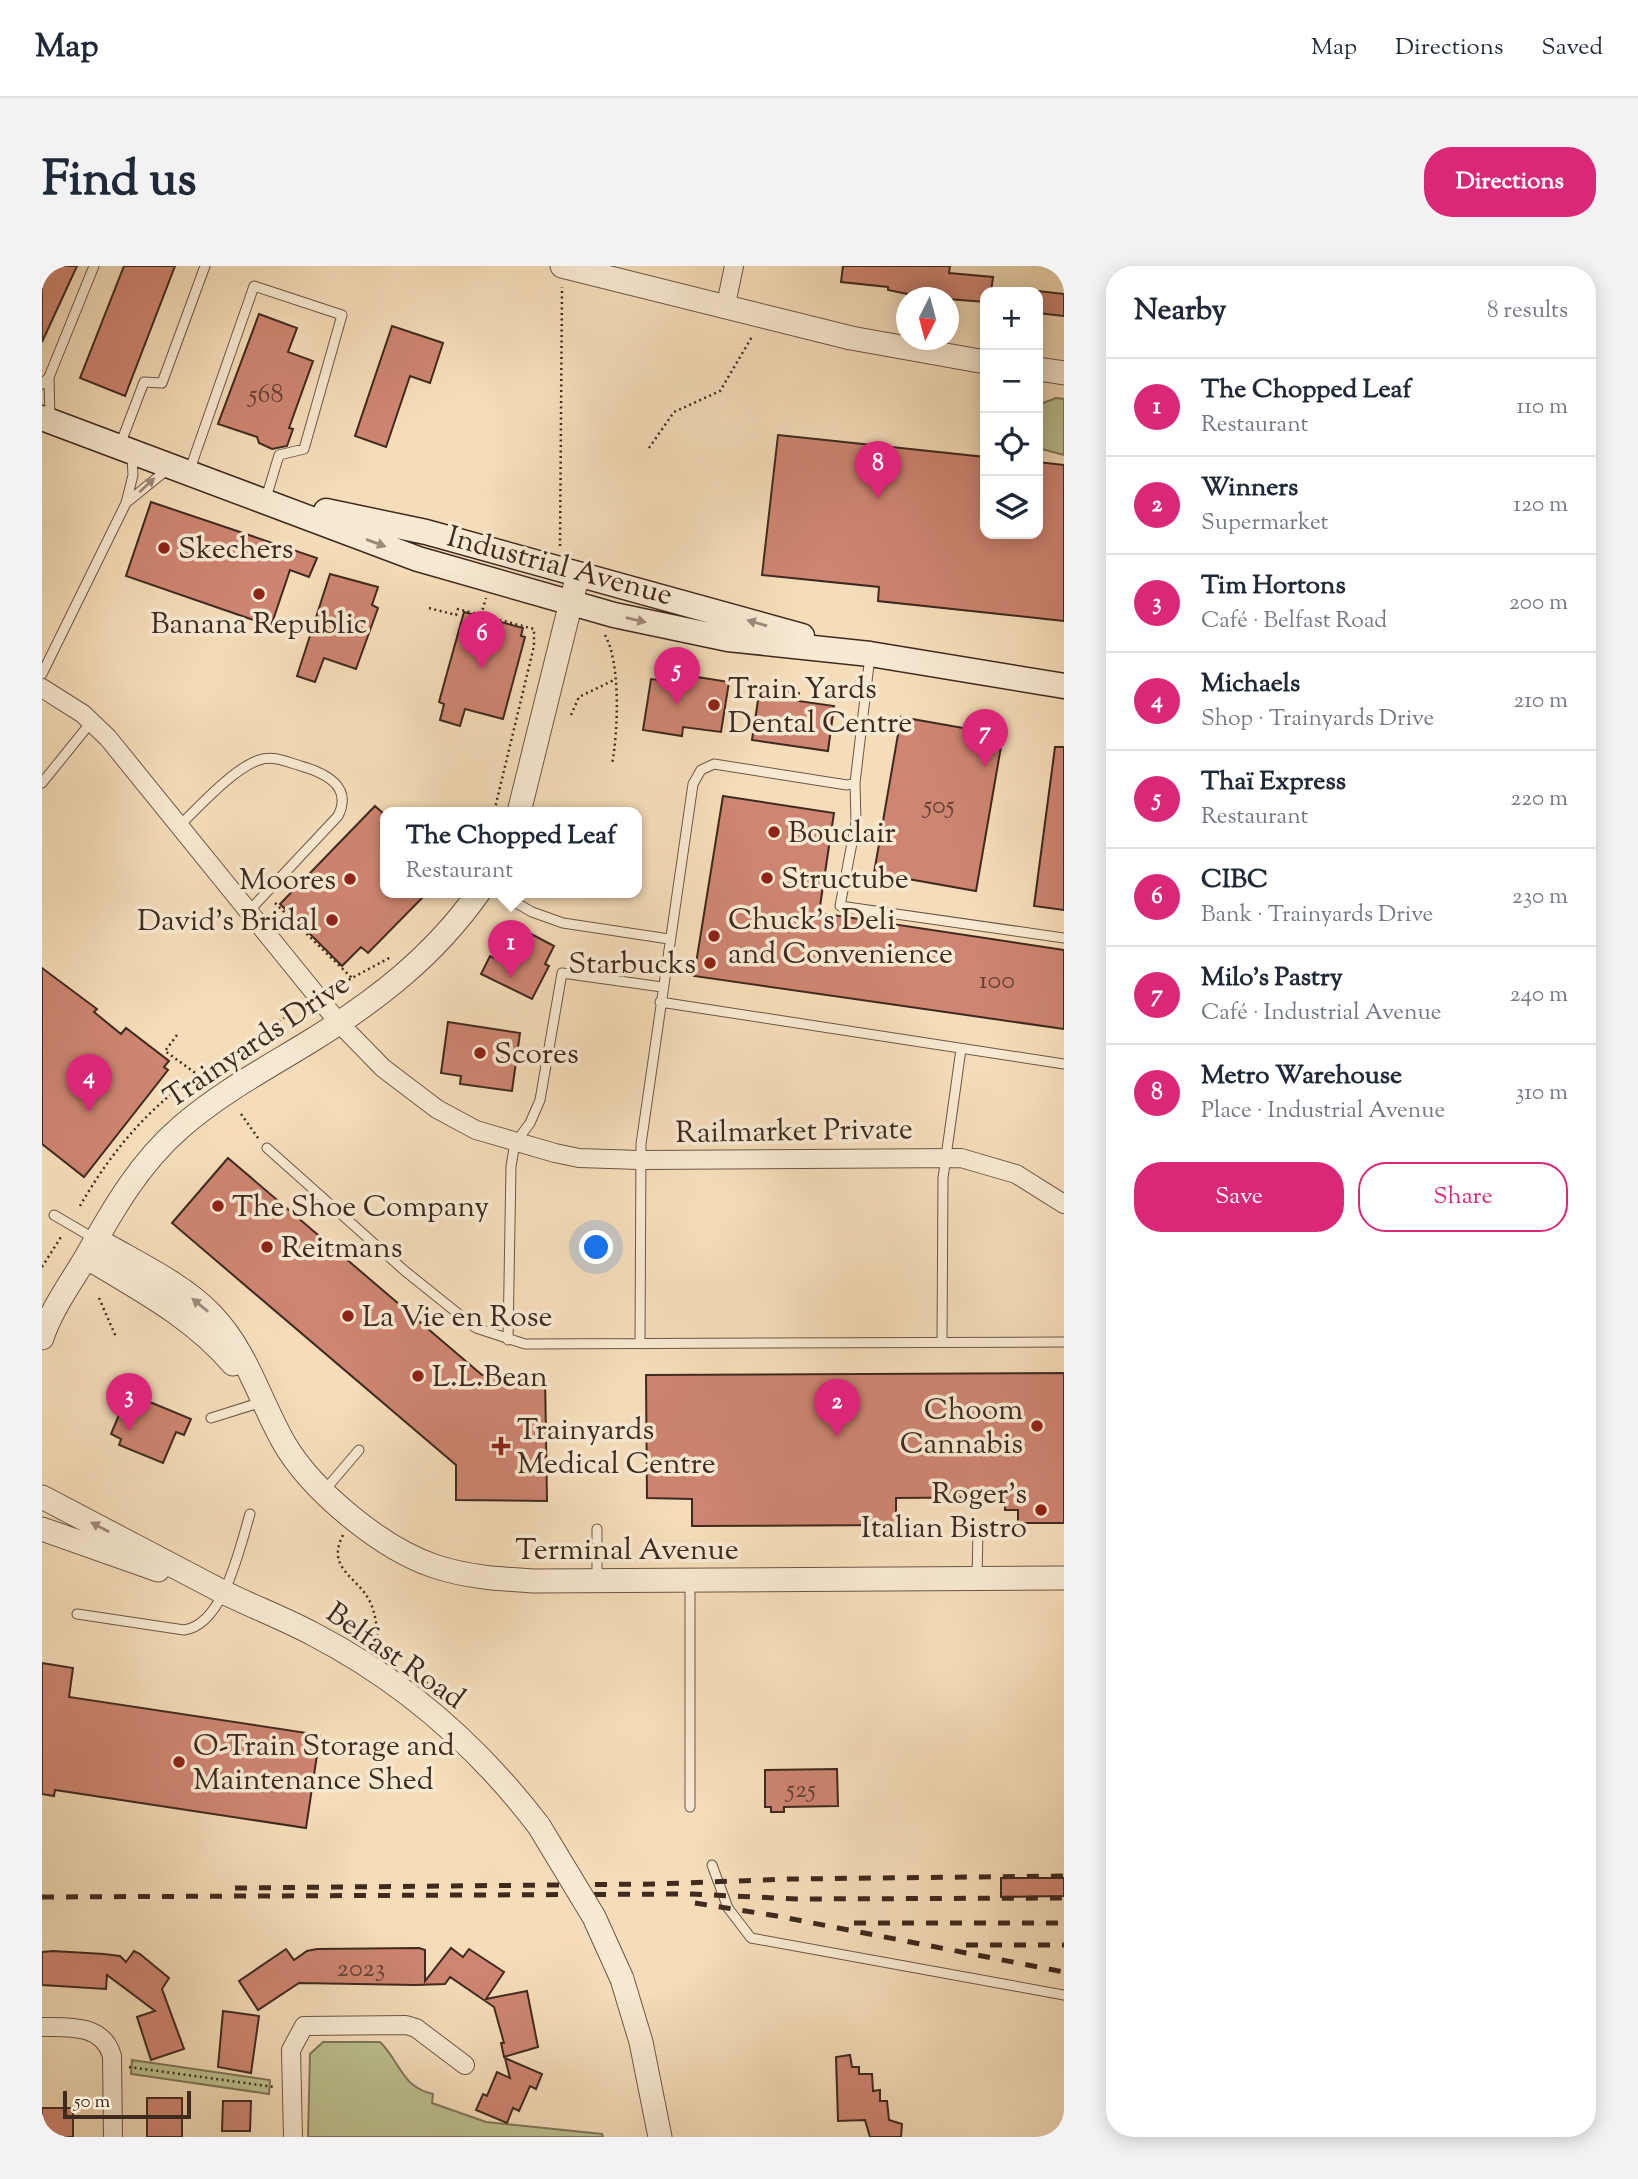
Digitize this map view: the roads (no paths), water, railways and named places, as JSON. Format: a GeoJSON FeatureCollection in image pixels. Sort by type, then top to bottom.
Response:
{"type":"FeatureCollection","features":[{"type":"Feature","properties":{"kind":"main road","name":"Industrial Avenue"},"geometry":{"type":"LineString","coordinates":[[46,420],[418,559],[570,603],[671,629],[728,639],[870,654],[1064,686]]}},
{"type":"Feature","properties":{"kind":"main road","name":"Industrial Avenue"},"geometry":{"type":"LineString","coordinates":[[255,496],[426,532],[870,654]]}},
{"type":"Feature","properties":{"kind":"street"},"geometry":{"type":"LineString","coordinates":[[563,266],[724,309],[851,338],[980,361]]}},
{"type":"Feature","properties":{"kind":"street"},"geometry":{"type":"LineString","coordinates":[[724,309],[734,266]]}},
{"type":"Feature","properties":{"kind":"street"},"geometry":{"type":"LineString","coordinates":[[1043,370],[1064,373]]}},
{"type":"Feature","properties":{"kind":"street"},"geometry":{"type":"LineString","coordinates":[[520,807],[578,574]]}},
{"type":"Feature","properties":{"kind":"street","name":"Railmarket Private"},"geometry":{"type":"LineString","coordinates":[[42,688],[92,721],[180,825],[339,1023],[383,1069],[420,1098],[476,1130],[515,1143],[579,1158],[640,1160],[944,1157],[997,1166],[1037,1185],[1064,1204]]}},
{"type":"Feature","properties":{"kind":"street","name":"Trainyards Drive"},"geometry":{"type":"LineString","coordinates":[[43,1333],[135,1176],[179,1128],[238,1084],[339,1023],[387,989],[434,949],[474,898]]}},
{"type":"Feature","properties":{"kind":"street","name":"Terminal Avenue"},"geometry":{"type":"LineString","coordinates":[[91,1248],[176,1287],[211,1315],[247,1364],[295,1458],[324,1490],[356,1519],[402,1551],[451,1571],[501,1579],[597,1582],[1064,1578]]}},
{"type":"Feature","properties":{"kind":"street","name":"Belfast Road"},"geometry":{"type":"LineString","coordinates":[[42,1497],[225,1593],[315,1635],[408,1694],[464,1741],[516,1796],[576,1884],[622,1979],[641,2042],[660,2137]]}},
{"type":"Feature","properties":{"kind":"street","name":"Belfast Road"},"geometry":{"type":"LineString","coordinates":[[42,1529],[225,1593]]}},
{"type":"Feature","properties":{"kind":"street"},"geometry":{"type":"LineString","coordinates":[[293,2137],[293,2042],[300,2030],[312,2025],[406,2025],[416,2028],[465,2065]]}},
{"type":"Feature","properties":{"kind":"street"},"geometry":{"type":"LineString","coordinates":[[42,2027],[72,2028],[97,2034],[108,2044],[113,2065],[113,2137]]}},
{"type":"Feature","properties":{"kind":"lane"},"geometry":{"type":"LineString","coordinates":[[46,420],[45,380],[94,266]]}},
{"type":"Feature","properties":{"kind":"lane"},"geometry":{"type":"LineString","coordinates":[[42,674],[126,503],[134,465],[125,449],[144,382],[162,383],[205,266]]}},
{"type":"Feature","properties":{"kind":"lane"},"geometry":{"type":"LineString","coordinates":[[126,503],[150,481],[181,470],[254,286],[342,315],[304,449],[279,456],[255,496]]}},
{"type":"Feature","properties":{"kind":"lane"},"geometry":{"type":"LineString","coordinates":[[870,654],[855,783],[856,822],[839,906],[1064,939]]}},
{"type":"Feature","properties":{"kind":"lane"},"geometry":{"type":"LineString","coordinates":[[42,783],[92,721]]}},
{"type":"Feature","properties":{"kind":"lane"},"geometry":{"type":"LineString","coordinates":[[180,825],[244,768],[259,760],[280,759],[323,773],[337,784],[342,796],[338,816],[249,911]]}},
{"type":"Feature","properties":{"kind":"lane"},"geometry":{"type":"LineString","coordinates":[[640,1344],[640,1160],[662,986],[693,784],[701,770],[714,764],[847,785],[855,783]]}},
{"type":"Feature","properties":{"kind":"lane"},"geometry":{"type":"LineString","coordinates":[[508,898],[532,912],[563,923],[669,939]]}},
{"type":"Feature","properties":{"kind":"lane"},"geometry":{"type":"LineString","coordinates":[[508,1340],[509,1213],[515,1143],[530,1123],[540,1100],[562,973],[662,986]]}},
{"type":"Feature","properties":{"kind":"lane"},"geometry":{"type":"LineString","coordinates":[[660,1002],[1064,1064]]}},
{"type":"Feature","properties":{"kind":"lane"},"geometry":{"type":"LineString","coordinates":[[942,1341],[944,1157],[961,1049]]}},
{"type":"Feature","properties":{"kind":"lane"},"geometry":{"type":"LineString","coordinates":[[267,1148],[442,1302],[475,1328],[508,1340],[526,1344],[1064,1342]]}},
{"type":"Feature","properties":{"kind":"lane"},"geometry":{"type":"LineString","coordinates":[[54,1215],[91,1248]]}},
{"type":"Feature","properties":{"kind":"lane"},"geometry":{"type":"LineString","coordinates":[[211,1418],[265,1401]]}},
{"type":"Feature","properties":{"kind":"lane"},"geometry":{"type":"LineString","coordinates":[[324,1490],[359,1450]]}},
{"type":"Feature","properties":{"kind":"lane"},"geometry":{"type":"LineString","coordinates":[[77,1614],[192,1629],[225,1593],[250,1514]]}},
{"type":"Feature","properties":{"kind":"lane"},"geometry":{"type":"LineString","coordinates":[[597,1529],[597,1582]]}},
{"type":"Feature","properties":{"kind":"lane"},"geometry":{"type":"LineString","coordinates":[[977,1579],[978,1532]]}},
{"type":"Feature","properties":{"kind":"lane"},"geometry":{"type":"LineString","coordinates":[[690,1582],[690,1807]]}},
{"type":"Feature","properties":{"kind":"lane"},"geometry":{"type":"LineString","coordinates":[[712,1864],[728,1908],[751,1938],[1064,1995]]}},
{"type":"Feature","properties":{"kind":"railway"},"geometry":{"type":"LineString","coordinates":[[235,1888],[657,1884],[789,1879],[1064,1876]]}},
{"type":"Feature","properties":{"kind":"railway"},"geometry":{"type":"LineString","coordinates":[[42,1897],[690,1894],[797,1899],[1064,1898]]}},
{"type":"Feature","properties":{"kind":"railway"},"geometry":{"type":"LineString","coordinates":[[695,1903],[777,1916],[1064,1972]]}},
{"type":"Feature","properties":{"kind":"railway"},"geometry":{"type":"LineString","coordinates":[[854,1923],[1064,1923]]}},
{"type":"Feature","properties":{"kind":"railway"},"geometry":{"type":"LineString","coordinates":[[966,1945],[1064,1945]]}},
{"type":"Feature","properties":{"kind":"place","name":"Metro Warehouse"},"geometry":{"type":"Point","coordinates":[878,499]}},
{"type":"Feature","properties":{"kind":"place","name":"Skechers"},"geometry":{"type":"Point","coordinates":[164,548]}},
{"type":"Feature","properties":{"kind":"place","name":"Banana Republic"},"geometry":{"type":"Point","coordinates":[259,594]}},
{"type":"Feature","properties":{"kind":"place","name":"CIBC"},"geometry":{"type":"Point","coordinates":[482,669]}},
{"type":"Feature","properties":{"kind":"place","name":"Thaï Express"},"geometry":{"type":"Point","coordinates":[677,705]}},
{"type":"Feature","properties":{"kind":"place","name":"Train Yards Dental Centre"},"geometry":{"type":"Point","coordinates":[714,705]}},
{"type":"Feature","properties":{"kind":"place","name":"Milo's Pastry"},"geometry":{"type":"Point","coordinates":[985,767]}},
{"type":"Feature","properties":{"kind":"place","name":"Bouclair"},"geometry":{"type":"Point","coordinates":[774,832]}},
{"type":"Feature","properties":{"kind":"place","name":"Structube"},"geometry":{"type":"Point","coordinates":[767,878]}},
{"type":"Feature","properties":{"kind":"place","name":"Moores"},"geometry":{"type":"Point","coordinates":[350,879]}},
{"type":"Feature","properties":{"kind":"place","name":"David's Bridal"},"geometry":{"type":"Point","coordinates":[332,920]}},
{"type":"Feature","properties":{"kind":"place","name":"Chuck's Deli and Convenience"},"geometry":{"type":"Point","coordinates":[714,936]}},
{"type":"Feature","properties":{"kind":"place","name":"Starbucks"},"geometry":{"type":"Point","coordinates":[710,963]}},
{"type":"Feature","properties":{"kind":"place","name":"The Chopped Leaf"},"geometry":{"type":"Point","coordinates":[511,978]}},
{"type":"Feature","properties":{"kind":"place","name":"Scores"},"geometry":{"type":"Point","coordinates":[480,1053]}},
{"type":"Feature","properties":{"kind":"place","name":"Michaels"},"geometry":{"type":"Point","coordinates":[89,1112]}},
{"type":"Feature","properties":{"kind":"place","name":"The Shoe Company"},"geometry":{"type":"Point","coordinates":[218,1206]}},
{"type":"Feature","properties":{"kind":"place","name":"Reitmans"},"geometry":{"type":"Point","coordinates":[267,1247]}},
{"type":"Feature","properties":{"kind":"place","name":"La Vie en Rose"},"geometry":{"type":"Point","coordinates":[348,1316]}},
{"type":"Feature","properties":{"kind":"place","name":"L.L.Bean"},"geometry":{"type":"Point","coordinates":[418,1376]}},
{"type":"Feature","properties":{"kind":"place","name":"Choom Cannabis"},"geometry":{"type":"Point","coordinates":[1037,1426]}},
{"type":"Feature","properties":{"kind":"place","name":"Tim Hortons"},"geometry":{"type":"Point","coordinates":[129,1431]}},
{"type":"Feature","properties":{"kind":"place","name":"Winners"},"geometry":{"type":"Point","coordinates":[837,1437]}},
{"type":"Feature","properties":{"kind":"place","name":"Trainyards Medical Centre"},"geometry":{"type":"Point","coordinates":[501,1446]}},
{"type":"Feature","properties":{"kind":"place","name":"Roger's Italian Bistro"},"geometry":{"type":"Point","coordinates":[1041,1510]}},
{"type":"Feature","properties":{"kind":"place","name":"O-Train Storage and Maintenance Shed"},"geometry":{"type":"Point","coordinates":[179,1762]}}]}
